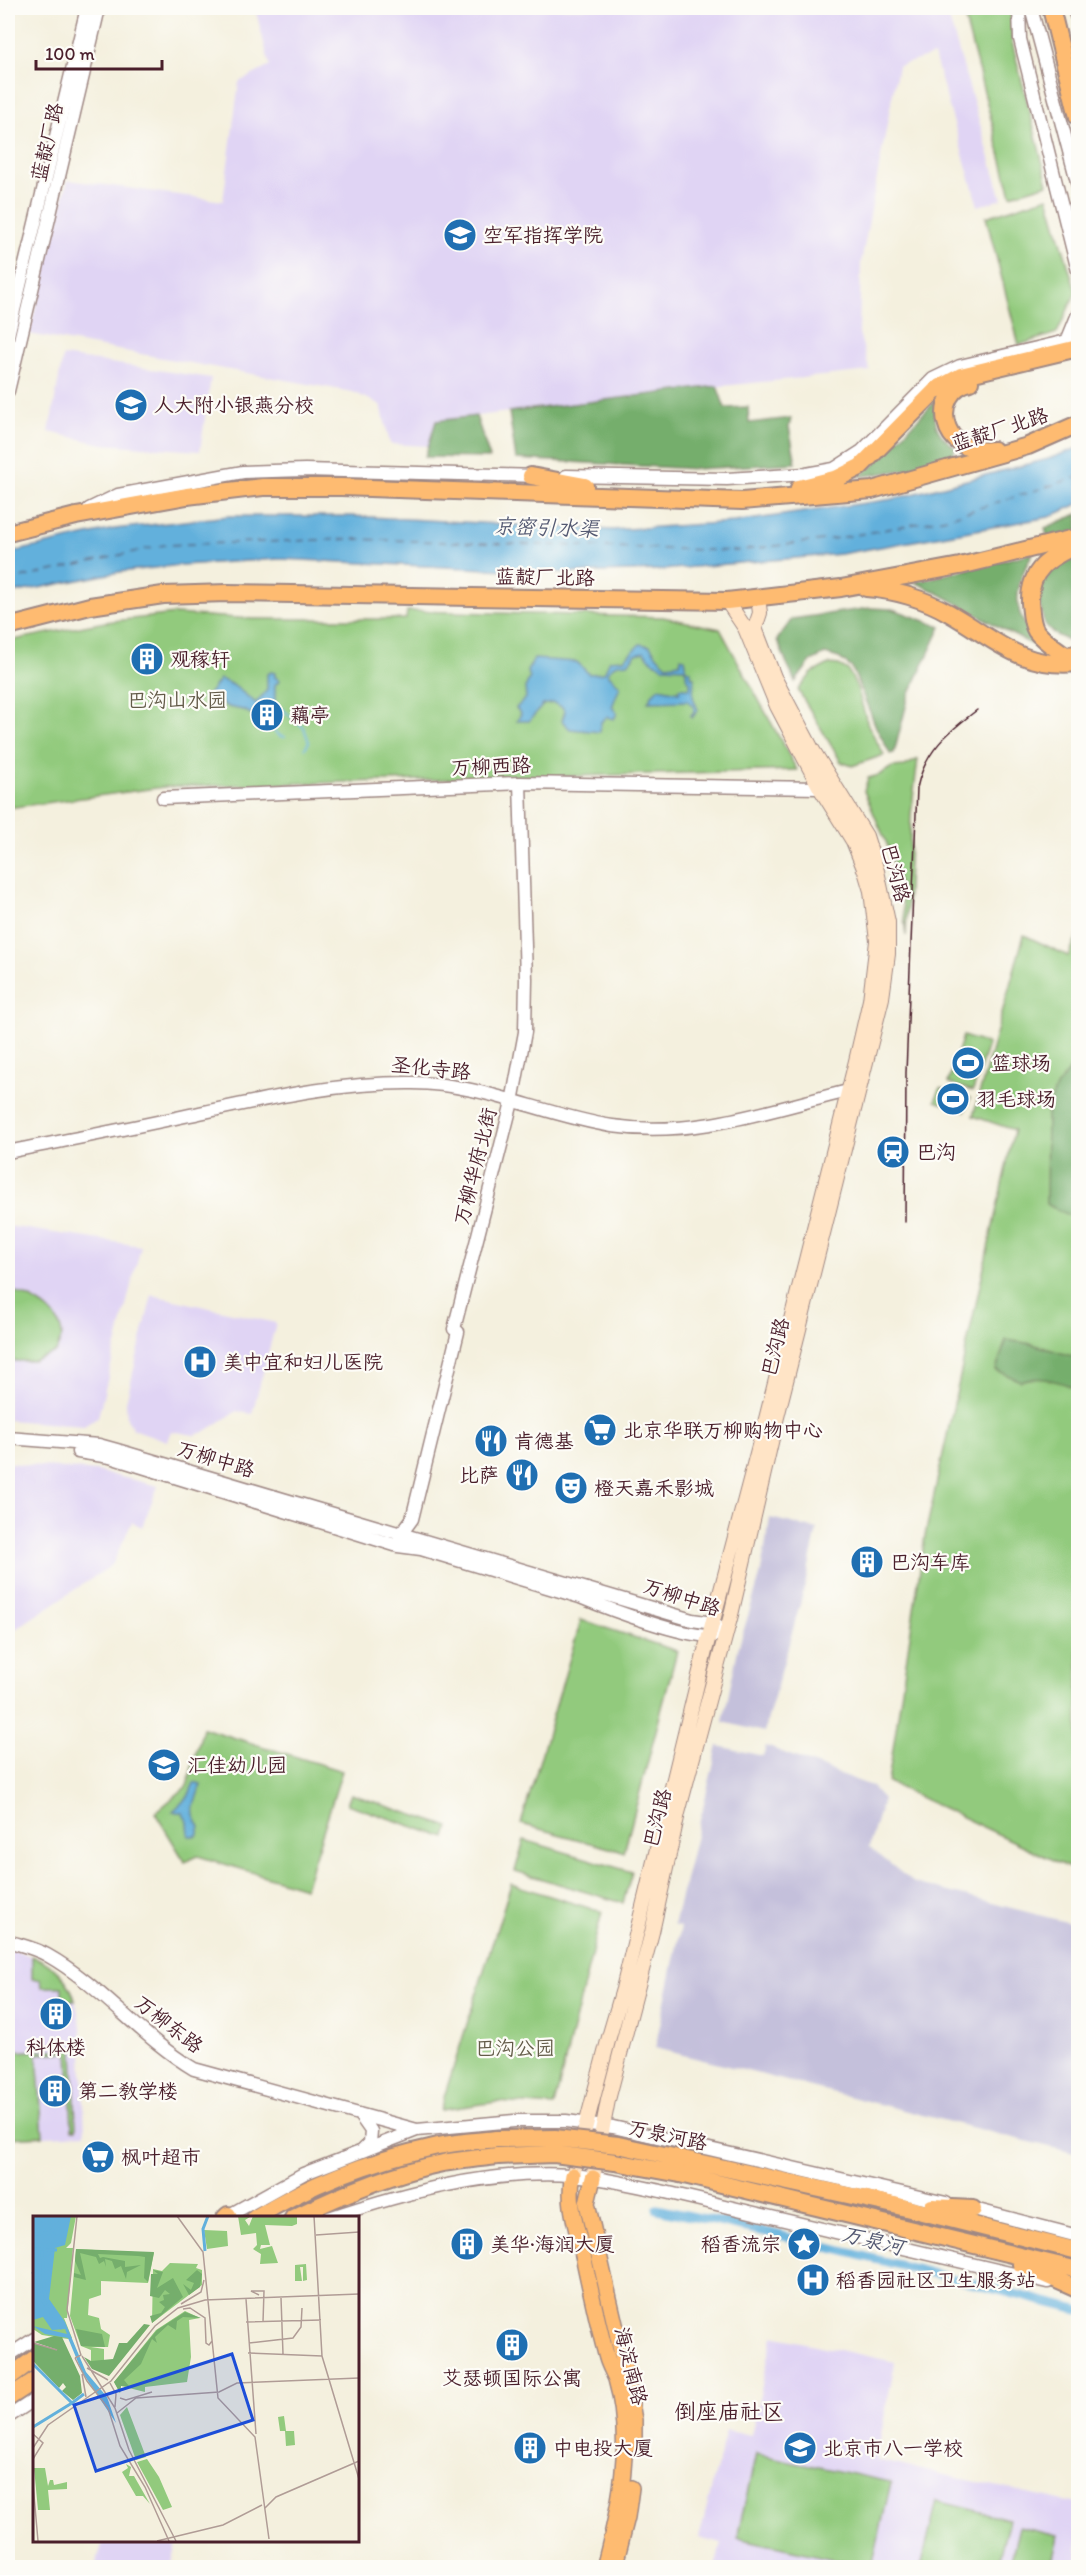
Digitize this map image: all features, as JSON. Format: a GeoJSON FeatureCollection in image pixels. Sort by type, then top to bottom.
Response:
{"type":"FeatureCollection","features":[{"type":"Feature","properties":{"kind":"highway"},"geometry":{"type":"LineString","coordinates":[[1051,8],[1078,117]]}},
{"type":"Feature","properties":{"kind":"highway"},"geometry":{"type":"LineString","coordinates":[[1077,8],[1078,14]]}},
{"type":"Feature","properties":{"kind":"highway"},"geometry":{"type":"LineString","coordinates":[[1028,446],[981,452],[965,448],[957,443],[946,425],[945,411],[957,383],[961,376],[1078,348]]}},
{"type":"Feature","properties":{"kind":"highway"},"geometry":{"type":"LineString","coordinates":[[742,501],[807,487],[838,478],[860,467],[937,390],[957,383],[1078,355]]}},
{"type":"Feature","properties":{"kind":"highway","name":"蓝靛厂北路"},"geometry":{"type":"LineString","coordinates":[[8,532],[76,516],[187,496],[263,487],[633,496],[742,501],[872,490],[1028,446],[1078,424]]}},
{"type":"Feature","properties":{"kind":"highway"},"geometry":{"type":"LineString","coordinates":[[531,476],[633,496]]}},
{"type":"Feature","properties":{"kind":"highway","name":"蓝靛厂北路"},"geometry":{"type":"LineString","coordinates":[[8,627],[90,606],[163,595],[227,593],[727,601],[841,588],[960,566],[1078,537]]}},
{"type":"Feature","properties":{"kind":"highway"},"geometry":{"type":"LineString","coordinates":[[1078,544],[1052,557],[1035,574],[1030,595],[1031,615],[1036,631],[1065,655],[1078,654]]}},
{"type":"Feature","properties":{"kind":"highway"},"geometry":{"type":"LineString","coordinates":[[841,588],[876,589],[901,594],[948,612],[998,644],[1026,658],[1056,666],[1078,663]]}},
{"type":"Feature","properties":{"kind":"highway","name":"万泉河路"},"geometry":{"type":"LineString","coordinates":[[259,2216],[321,2182],[439,2146],[497,2139],[555,2138],[608,2144],[681,2166],[982,2247],[1078,2270]]}},
{"type":"Feature","properties":{"kind":"highway","name":"万泉河路"},"geometry":{"type":"LineString","coordinates":[[297,2216],[333,2198],[441,2163],[498,2156],[554,2154],[615,2162],[681,2166],[894,2205],[1078,2251]]}},
{"type":"Feature","properties":{"kind":"highway"},"geometry":{"type":"LineString","coordinates":[[894,2205],[973,2209]]}},
{"type":"Feature","properties":{"kind":"highway"},"geometry":{"type":"LineString","coordinates":[[982,2247],[1078,2289]]}},
{"type":"Feature","properties":{"kind":"highway"},"geometry":{"type":"LineString","coordinates":[[8,2378],[33,2361]]}},
{"type":"Feature","properties":{"kind":"highway"},"geometry":{"type":"LineString","coordinates":[[8,2398],[33,2382]]}},
{"type":"Feature","properties":{"kind":"main road","name":"巴沟路"},"geometry":{"type":"LineString","coordinates":[[592,2178],[632,2001],[652,1932],[678,1813],[726,1633],[882,998],[888,954],[888,922],[877,871],[866,836],[812,750],[774,677],[756,628],[760,613],[758,597]]}},
{"type":"Feature","properties":{"kind":"main road","name":"巴沟路"},"geometry":{"type":"LineString","coordinates":[[573,2175],[624,1989],[709,1637],[848,1091],[870,1000],[877,941],[874,909],[866,870],[853,841],[820,788],[777,706],[745,628],[727,601]]}},
{"type":"Feature","properties":{"kind":"main road","name":"海淀南路"},"geometry":{"type":"LineString","coordinates":[[573,2175],[569,2190],[572,2210],[594,2307],[608,2360],[616,2379],[624,2427],[625,2447],[621,2489],[604,2568]]}},
{"type":"Feature","properties":{"kind":"main road","name":"海淀南路"},"geometry":{"type":"LineString","coordinates":[[592,2178],[587,2203],[624,2363],[634,2420],[633,2469],[629,2504],[614,2568]]}},
{"type":"Feature","properties":{"kind":"street","name":"蓝靛厂路"},"geometry":{"type":"LineString","coordinates":[[8,335],[87,8]]}},
{"type":"Feature","properties":{"kind":"street","name":"蓝靛厂路"},"geometry":{"type":"LineString","coordinates":[[8,391],[99,8]]}},
{"type":"Feature","properties":{"kind":"street"},"geometry":{"type":"LineString","coordinates":[[1019,8],[1020,39],[1078,271]]}},
{"type":"Feature","properties":{"kind":"street"},"geometry":{"type":"LineString","coordinates":[[1033,13],[1078,185]]}},
{"type":"Feature","properties":{"kind":"street"},"geometry":{"type":"LineString","coordinates":[[1065,216],[1078,213]]}},
{"type":"Feature","properties":{"kind":"street","name":"蓝靛厂北路"},"geometry":{"type":"LineString","coordinates":[[76,516],[118,495],[243,472],[305,470],[727,479],[806,474],[834,469],[862,451],[933,379],[960,366],[1067,341],[1078,314]]}},
{"type":"Feature","properties":{"kind":"street","name":"万柳西路"},"geometry":{"type":"LineString","coordinates":[[163,798],[520,783],[820,788]]}},
{"type":"Feature","properties":{"kind":"street","name":"万柳华府北街"},"geometry":{"type":"LineString","coordinates":[[400,1540],[412,1519],[458,1332],[454,1329],[512,1102],[525,1032],[520,783]]}},
{"type":"Feature","properties":{"kind":"street","name":"圣化寺路"},"geometry":{"type":"LineString","coordinates":[[8,1152],[268,1099],[376,1083],[417,1083],[462,1088],[563,1117],[657,1129],[737,1121],[848,1091]]}},
{"type":"Feature","properties":{"kind":"street","name":"万柳中路"},"geometry":{"type":"LineString","coordinates":[[8,1438],[99,1446],[117,1450],[400,1540],[421,1549],[580,1597],[603,1607],[688,1634],[709,1637],[726,1633]]}},
{"type":"Feature","properties":{"kind":"street","name":"万柳中路"},"geometry":{"type":"LineString","coordinates":[[8,1446],[89,1452],[110,1457],[400,1540],[424,1539],[692,1620],[713,1623],[726,1633]]}},
{"type":"Feature","properties":{"kind":"street","name":"万柳东路"},"geometry":{"type":"LineString","coordinates":[[8,1941],[46,1954],[104,1996],[134,2025],[194,2070],[417,2130]]}},
{"type":"Feature","properties":{"kind":"street"},"geometry":{"type":"LineString","coordinates":[[358,2113],[371,2131],[370,2143],[362,2151]]}},
{"type":"Feature","properties":{"kind":"street"},"geometry":{"type":"LineString","coordinates":[[228,2216],[303,2174],[417,2130],[514,2121],[586,2123]]}},
{"type":"Feature","properties":{"kind":"street"},"geometry":{"type":"LineString","coordinates":[[514,2121],[519,2175]]}},
{"type":"Feature","properties":{"kind":"street","name":"万泉河路"},"geometry":{"type":"LineString","coordinates":[[586,2123],[648,2134],[1078,2235]]}},
{"type":"Feature","properties":{"kind":"street"},"geometry":{"type":"LineString","coordinates":[[519,2175],[531,2147],[580,2148],[632,2155],[648,2134]]}},
{"type":"Feature","properties":{"kind":"street"},"geometry":{"type":"LineString","coordinates":[[661,2191],[674,2140]]}},
{"type":"Feature","properties":{"kind":"street"},"geometry":{"type":"LineString","coordinates":[[336,2216],[429,2188],[519,2175],[573,2175],[661,2191],[1078,2289]]}},
{"type":"Feature","properties":{"kind":"street"},"geometry":{"type":"LineString","coordinates":[[8,2356],[33,2340]]}},
{"type":"Feature","properties":{"kind":"street"},"geometry":{"type":"LineString","coordinates":[[8,2417],[33,2401]]}},
{"type":"Feature","properties":{"kind":"shaded area","name":"空军指挥学院"},"geometry":{"type":"Polygon","coordinates":[[[255,8],[946,8],[1002,199],[978,206],[934,55],[898,66],[861,263],[859,333],[870,371],[713,387],[436,421],[428,446],[390,444],[381,405],[353,392],[29,334],[68,180],[223,201],[239,82],[270,66],[255,8]]]}},
{"type":"Feature","properties":{"kind":"shaded area","name":"人大附小银燕分校"},"geometry":{"type":"Polygon","coordinates":[[[63,356],[211,378],[200,451],[102,444],[49,432],[63,356]]]}},
{"type":"Feature","properties":{"kind":"shaded area"},"geometry":{"type":"Polygon","coordinates":[[[8,1226],[141,1246],[98,1417],[84,1426],[8,1420],[8,1226]]]}},
{"type":"Feature","properties":{"kind":"shaded area","name":"美中宜和妇儿医院"},"geometry":{"type":"Polygon","coordinates":[[[152,1295],[276,1323],[252,1414],[237,1411],[204,1432],[194,1435],[171,1431],[167,1441],[133,1429],[127,1419],[126,1402],[152,1295]]]}},
{"type":"Feature","properties":{"kind":"shaded area"},"geometry":{"type":"Polygon","coordinates":[[[8,1463],[96,1471],[158,1486],[142,1527],[132,1522],[112,1565],[8,1634],[8,1463]]]}},
{"type":"Feature","properties":{"kind":"shaded area"},"geometry":{"type":"Polygon","coordinates":[[[770,1518],[817,1529],[804,1590],[764,1732],[723,1722],[738,1649],[760,1576],[770,1518]]]}},
{"type":"Feature","properties":{"kind":"shaded area"},"geometry":{"type":"Polygon","coordinates":[[[718,1746],[763,1756],[766,1746],[871,1786],[883,1799],[869,1847],[914,1883],[1078,1925],[1078,2154],[655,2048],[681,1927],[674,1925],[718,1746]]]}},
{"type":"Feature","properties":{"kind":"shaded area"},"geometry":{"type":"Polygon","coordinates":[[[8,1948],[39,1959],[66,1980],[74,1994],[81,2026],[85,2134],[8,2138],[8,1948]]]}},
{"type":"Feature","properties":{"kind":"shaded area","name":"北京市八一学校"},"geometry":{"type":"Polygon","coordinates":[[[773,2336],[895,2362],[876,2460],[1078,2504],[1078,2567],[715,2567],[721,2544],[699,2538],[726,2431],[751,2435],[773,2336]]]}},
{"type":"Feature","properties":{"kind":"shaded area"},"geometry":{"type":"Polygon","coordinates":[[[102,2542],[178,2542],[171,2567],[155,2563],[153,2567],[96,2567],[102,2542]]]}},
{"type":"Feature","properties":{"kind":"green space"},"geometry":{"type":"Polygon","coordinates":[[[962,8],[1011,8],[1012,42],[1048,184],[1011,195],[962,8]]]}},
{"type":"Feature","properties":{"kind":"green space"},"geometry":{"type":"Polygon","coordinates":[[[1048,197],[1076,292],[1057,333],[1019,345],[986,217],[1048,197]]]}},
{"type":"Feature","properties":{"kind":"green space"},"geometry":{"type":"Polygon","coordinates":[[[717,386],[725,408],[748,407],[749,423],[791,418],[789,427],[796,463],[695,469],[516,459],[509,412],[717,386]]]}},
{"type":"Feature","properties":{"kind":"green space"},"geometry":{"type":"Polygon","coordinates":[[[935,401],[937,427],[943,437],[955,447],[952,463],[857,477],[873,466],[935,401]]]}},
{"type":"Feature","properties":{"kind":"green space"},"geometry":{"type":"Polygon","coordinates":[[[476,416],[490,458],[425,457],[436,421],[476,416]]]}},
{"type":"Feature","properties":{"kind":"green space"},"geometry":{"type":"Polygon","coordinates":[[[1078,514],[1078,645],[1054,634],[1044,623],[1037,593],[1038,582],[1054,563],[1045,528],[1078,514]]]}},
{"type":"Feature","properties":{"kind":"green space"},"geometry":{"type":"Polygon","coordinates":[[[1033,553],[1021,580],[1018,605],[1026,628],[1046,651],[915,582],[1033,553]]]}},
{"type":"Feature","properties":{"kind":"green space"},"geometry":{"type":"Polygon","coordinates":[[[870,608],[893,609],[941,627],[909,695],[894,753],[890,754],[876,727],[852,668],[839,658],[825,654],[811,661],[795,682],[777,640],[792,619],[870,608]]]}},
{"type":"Feature","properties":{"kind":"green space","name":"巴沟山水园"},"geometry":{"type":"Polygon","coordinates":[[[407,611],[663,617],[720,629],[797,770],[164,787],[8,808],[8,641],[105,622],[175,614],[253,619],[406,619],[407,611]]]}},
{"type":"Feature","properties":{"kind":"green space"},"geometry":{"type":"Polygon","coordinates":[[[829,664],[839,665],[848,670],[857,687],[868,725],[884,755],[852,766],[841,762],[798,690],[812,673],[829,664]]]}},
{"type":"Feature","properties":{"kind":"green space"},"geometry":{"type":"Polygon","coordinates":[[[918,759],[911,814],[906,936],[901,891],[889,849],[864,791],[868,778],[879,775],[892,767],[905,766],[918,759]]]}},
{"type":"Feature","properties":{"kind":"green space"},"geometry":{"type":"Polygon","coordinates":[[[1024,935],[1068,956],[1078,935],[1078,1872],[888,1782],[925,1536],[1014,1130],[973,1116],[1024,935]]]}},
{"type":"Feature","properties":{"kind":"green space","name":"篮球场"},"geometry":{"type":"Polygon","coordinates":[[[963,1036],[988,1044],[973,1091],[948,1083],[963,1036]]]}},
{"type":"Feature","properties":{"kind":"green space"},"geometry":{"type":"Polygon","coordinates":[[[1073,1066],[1078,1076],[1078,1220],[1046,1204],[1047,1112],[1056,1087],[1073,1066]]]}},
{"type":"Feature","properties":{"kind":"green space","name":"羽毛球场"},"geometry":{"type":"Polygon","coordinates":[[[940,1088],[970,1098],[965,1111],[935,1101],[940,1088]]]}},
{"type":"Feature","properties":{"kind":"green space"},"geometry":{"type":"Polygon","coordinates":[[[8,1290],[34,1300],[56,1318],[62,1336],[56,1352],[33,1361],[8,1361],[8,1290]]]}},
{"type":"Feature","properties":{"kind":"green space"},"geometry":{"type":"Polygon","coordinates":[[[1006,1340],[1032,1344],[1078,1358],[1078,1390],[1050,1380],[1020,1381],[996,1370],[1006,1340]]]}},
{"type":"Feature","properties":{"kind":"green space"},"geometry":{"type":"Polygon","coordinates":[[[581,1620],[677,1651],[624,1852],[521,1824],[581,1620]]]}},
{"type":"Feature","properties":{"kind":"green space"},"geometry":{"type":"Polygon","coordinates":[[[203,1728],[342,1771],[305,1888],[198,1856],[185,1862],[155,1813],[187,1786],[203,1728]]]}},
{"type":"Feature","properties":{"kind":"green space"},"geometry":{"type":"Polygon","coordinates":[[[351,1794],[449,1827],[446,1838],[347,1804],[351,1794]]]}},
{"type":"Feature","properties":{"kind":"green space"},"geometry":{"type":"Polygon","coordinates":[[[524,1840],[632,1872],[623,1903],[515,1871],[524,1840]]]}},
{"type":"Feature","properties":{"kind":"green space","name":"巴沟公园"},"geometry":{"type":"Polygon","coordinates":[[[511,1884],[602,1912],[554,2106],[497,2102],[440,2110],[511,1884]]]}},
{"type":"Feature","properties":{"kind":"green space"},"geometry":{"type":"Polygon","coordinates":[[[32,1956],[47,1963],[60,1974],[75,2001],[62,2002],[62,1987],[42,1987],[41,1979],[32,1979],[32,1956]]]}},
{"type":"Feature","properties":{"kind":"green space"},"geometry":{"type":"Polygon","coordinates":[[[73,2049],[76,2129],[72,2129],[68,2052],[37,2054],[43,2136],[8,2138],[8,2052],[73,2049]]]}},
{"type":"Feature","properties":{"kind":"green space"},"geometry":{"type":"Polygon","coordinates":[[[756,2454],[891,2482],[872,2567],[737,2538],[756,2454]]]}},
{"type":"Feature","properties":{"kind":"green space"},"geometry":{"type":"Polygon","coordinates":[[[937,2501],[1009,2519],[997,2567],[921,2567],[937,2501]]]}},
{"type":"Feature","properties":{"kind":"green space"},"geometry":{"type":"Polygon","coordinates":[[[1019,2527],[1058,2536],[1051,2567],[1009,2567],[1019,2527]]]}},
{"type":"Feature","properties":{"kind":"water","name":"京密引水渠"},"geometry":{"type":"Polygon","coordinates":[[[1078,448],[1078,504],[1049,517],[841,554],[661,570],[569,573],[280,559],[181,565],[119,572],[8,594],[8,553],[114,529],[229,516],[351,516],[612,530],[735,522],[893,499],[1048,459],[1078,448]]]}},
{"type":"Feature","properties":{"kind":"water"},"geometry":{"type":"Polygon","coordinates":[[[640,644],[650,646],[667,665],[680,663],[681,657],[685,659],[687,670],[691,671],[691,677],[694,677],[693,697],[698,710],[692,718],[694,707],[688,701],[648,702],[659,688],[679,692],[679,688],[690,688],[690,681],[687,680],[685,668],[663,667],[652,661],[644,652],[636,654],[628,663],[611,668],[608,674],[620,686],[612,707],[617,713],[614,719],[607,717],[601,722],[600,732],[570,729],[562,721],[565,711],[553,703],[543,705],[529,721],[517,721],[521,714],[516,708],[526,698],[525,688],[530,677],[527,671],[534,659],[577,662],[589,674],[604,673],[610,660],[624,659],[640,644]]]}},
{"type":"Feature","properties":{"kind":"water"},"geometry":{"type":"Polygon","coordinates":[[[275,673],[275,677],[280,680],[275,685],[275,701],[265,704],[261,719],[243,710],[228,707],[212,697],[206,697],[220,679],[233,685],[256,703],[267,690],[267,674],[275,673]]]}},
{"type":"Feature","properties":{"kind":"water"},"geometry":{"type":"Polygon","coordinates":[[[194,1783],[201,1785],[193,1811],[200,1827],[197,1836],[189,1836],[188,1822],[182,1813],[173,1811],[188,1797],[194,1783]]]}},
{"type":"Feature","properties":{"kind":"waterway"},"geometry":{"type":"LineString","coordinates":[[274,702],[304,728],[309,742],[305,748]]}},
{"type":"Feature","properties":{"kind":"waterway"},"geometry":{"type":"LineString","coordinates":[[261,719],[280,736],[285,737]]}},
{"type":"Feature","properties":{"kind":"waterway","name":"万泉河"},"geometry":{"type":"LineString","coordinates":[[657,2209],[771,2233],[1078,2310]]}},
{"type":"Feature","properties":{"kind":"ferry route"},"geometry":{"type":"LineString","coordinates":[[8,581],[164,545],[353,539],[736,551],[839,538],[947,518],[1078,477]]}},
{"type":"Feature","properties":{"kind":"tram line"},"geometry":{"type":"LineString","coordinates":[[905,1222],[906,1073],[917,788],[926,763],[939,743],[977,710]]}},
{"type":"Feature","properties":{"kind":"place","name":"空军指挥学院"},"geometry":{"type":"Point","coordinates":[460,235]}},
{"type":"Feature","properties":{"kind":"place","name":"人大附小银燕分校"},"geometry":{"type":"Point","coordinates":[131,405]}},
{"type":"Feature","properties":{"kind":"place","name":"观稼轩"},"geometry":{"type":"Point","coordinates":[147,659]}},
{"type":"Feature","properties":{"kind":"place","name":"藕亭"},"geometry":{"type":"Point","coordinates":[267,715]}},
{"type":"Feature","properties":{"kind":"place","name":"篮球场"},"geometry":{"type":"Point","coordinates":[968,1063]}},
{"type":"Feature","properties":{"kind":"place","name":"羽毛球场"},"geometry":{"type":"Point","coordinates":[953,1099]}},
{"type":"Feature","properties":{"kind":"place","name":"巴沟"},"geometry":{"type":"Point","coordinates":[893,1152]}},
{"type":"Feature","properties":{"kind":"place","name":"美中宜和妇儿医院"},"geometry":{"type":"Point","coordinates":[200,1362]}},
{"type":"Feature","properties":{"kind":"place","name":"北京华联万柳购物中心"},"geometry":{"type":"Point","coordinates":[600,1430]}},
{"type":"Feature","properties":{"kind":"place","name":"肯德基"},"geometry":{"type":"Point","coordinates":[491,1441]}},
{"type":"Feature","properties":{"kind":"place","name":"比萨"},"geometry":{"type":"Point","coordinates":[522,1475]}},
{"type":"Feature","properties":{"kind":"place","name":"橙天嘉禾影城"},"geometry":{"type":"Point","coordinates":[571,1488]}},
{"type":"Feature","properties":{"kind":"place","name":"巴沟车库"},"geometry":{"type":"Point","coordinates":[867,1562]}},
{"type":"Feature","properties":{"kind":"place","name":"汇佳幼儿园"},"geometry":{"type":"Point","coordinates":[164,1765]}},
{"type":"Feature","properties":{"kind":"place","name":"科体楼"},"geometry":{"type":"Point","coordinates":[56,2014]}},
{"type":"Feature","properties":{"kind":"place","name":"第二教学楼"},"geometry":{"type":"Point","coordinates":[55,2091]}},
{"type":"Feature","properties":{"kind":"place","name":"枫叶超市"},"geometry":{"type":"Point","coordinates":[98,2157]}},
{"type":"Feature","properties":{"kind":"place","name":"美华·海润大厦"},"geometry":{"type":"Point","coordinates":[467,2244]}},
{"type":"Feature","properties":{"kind":"place","name":"稻香流宗"},"geometry":{"type":"Point","coordinates":[804,2244]}},
{"type":"Feature","properties":{"kind":"place","name":"稻香园社区卫生服务站"},"geometry":{"type":"Point","coordinates":[813,2280]}},
{"type":"Feature","properties":{"kind":"place","name":"艾瑟顿国际公寓"},"geometry":{"type":"Point","coordinates":[512,2345]}},
{"type":"Feature","properties":{"kind":"place","name":"中电投大厦"},"geometry":{"type":"Point","coordinates":[530,2448]}},
{"type":"Feature","properties":{"kind":"place","name":"北京市八一学校"},"geometry":{"type":"Point","coordinates":[800,2448]}},
{"type":"Feature","properties":{"kind":"district","name":"倒座庙社区"},"geometry":{"type":"Point","coordinates":[729,2411]}}]}
